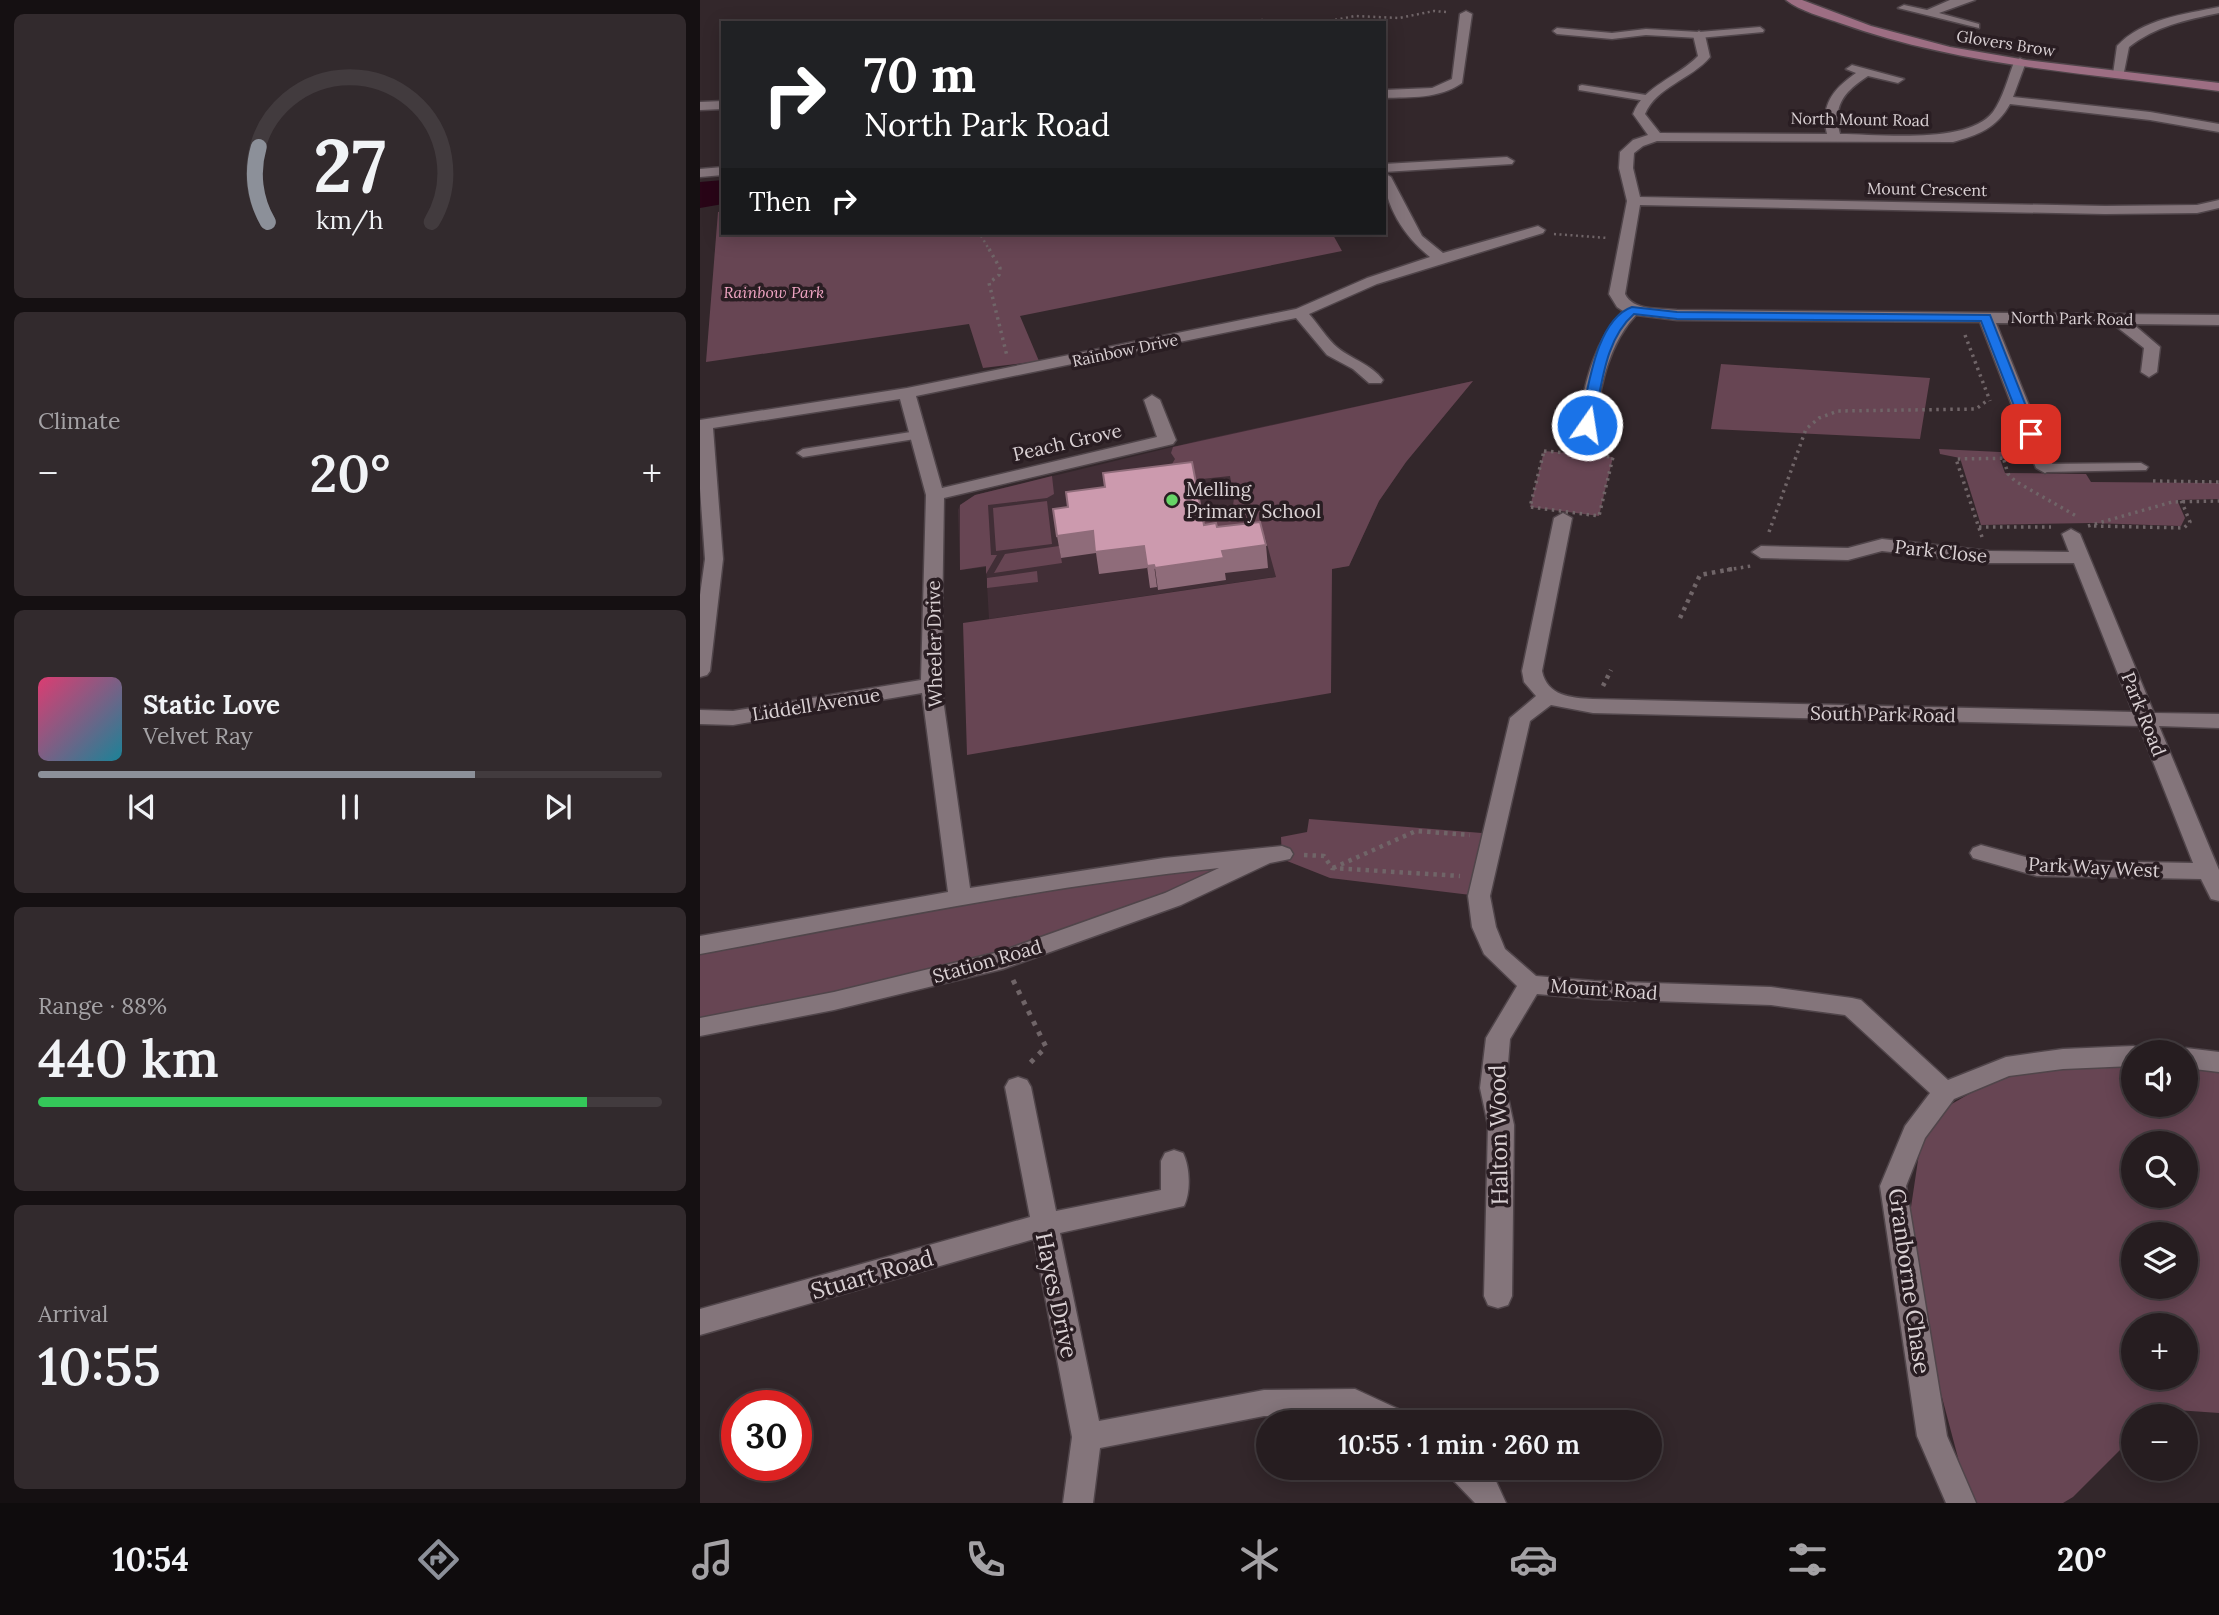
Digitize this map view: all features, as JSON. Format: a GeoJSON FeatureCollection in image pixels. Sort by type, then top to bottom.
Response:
{"type":"FeatureCollection","features":[{"type":"Feature","properties":{"kind":"main road","name":"Glovers Brow"},"geometry":{"type":"LineString","coordinates":[[1793,1],[1915,43],[2020,62],[2219,87]]}},
{"type":"Feature","properties":{"kind":"street"},"geometry":{"type":"LineString","coordinates":[[1929,14],[1952,3],[1969,0]]}},
{"type":"Feature","properties":{"kind":"street"},"geometry":{"type":"LineString","coordinates":[[1904,8],[1975,26]]}},
{"type":"Feature","properties":{"kind":"street"},"geometry":{"type":"LineString","coordinates":[[2119,74],[2123,46],[2140,31],[2169,20],[2219,10]]}},
{"type":"Feature","properties":{"kind":"street"},"geometry":{"type":"LineString","coordinates":[[1386,94],[1430,92],[1454,84],[1458,80],[1466,14]]}},
{"type":"Feature","properties":{"kind":"street"},"geometry":{"type":"LineString","coordinates":[[1580,450],[1606,341],[1618,322],[1632,310],[1622,304],[1617,293],[1634,201],[1626,168],[1627,152],[1638,143],[1656,137],[1639,114],[1646,98],[1689,72],[1704,57],[1699,35]]}},
{"type":"Feature","properties":{"kind":"street","name":"North Mount Road"},"geometry":{"type":"LineString","coordinates":[[1656,137],[1953,138],[1979,132],[1993,123],[2006,100],[2020,62]]}},
{"type":"Feature","properties":{"kind":"street"},"geometry":{"type":"LineString","coordinates":[[1846,67],[1898,79]]}},
{"type":"Feature","properties":{"kind":"street"},"geometry":{"type":"LineString","coordinates":[[1834,136],[1828,121],[1831,107],[1842,88],[1866,72]]}},
{"type":"Feature","properties":{"kind":"street"},"geometry":{"type":"LineString","coordinates":[[2006,100],[2150,116],[2219,128]]}},
{"type":"Feature","properties":{"kind":"street"},"geometry":{"type":"LineString","coordinates":[[700,106],[721,105]]}},
{"type":"Feature","properties":{"kind":"street"},"geometry":{"type":"LineString","coordinates":[[1386,168],[1507,162]]}},
{"type":"Feature","properties":{"kind":"street"},"geometry":{"type":"LineString","coordinates":[[700,173],[721,171]]}},
{"type":"Feature","properties":{"kind":"street"},"geometry":{"type":"LineString","coordinates":[[1386,181],[1416,237],[1441,258]]}},
{"type":"Feature","properties":{"kind":"street","name":"Mount Crescent"},"geometry":{"type":"LineString","coordinates":[[1634,201],[2105,210],[2196,209],[2219,204]]}},
{"type":"Feature","properties":{"kind":"street","name":"Rainbow Drive"},"geometry":{"type":"LineString","coordinates":[[702,425],[907,393],[1300,313],[1372,282],[1441,258],[1535,231]]}},
{"type":"Feature","properties":{"kind":"street","name":"North Park Road"},"geometry":{"type":"LineString","coordinates":[[1632,310],[1677,315],[2219,320]]}},
{"type":"Feature","properties":{"kind":"street"},"geometry":{"type":"LineString","coordinates":[[1300,313],[1333,352],[1359,366],[1375,380]]}},
{"type":"Feature","properties":{"kind":"street"},"geometry":{"type":"LineString","coordinates":[[1986,317],[2045,468]]}},
{"type":"Feature","properties":{"kind":"street"},"geometry":{"type":"LineString","coordinates":[[2117,319],[2152,347],[2150,372]]}},
{"type":"Feature","properties":{"kind":"street","name":"Wheeler Drive"},"geometry":{"type":"LineString","coordinates":[[907,393],[935,495],[931,685],[960,898]]}},
{"type":"Feature","properties":{"kind":"street","name":"Peach Grove"},"geometry":{"type":"LineString","coordinates":[[935,495],[1167,440],[1152,400]]}},
{"type":"Feature","properties":{"kind":"street"},"geometry":{"type":"LineString","coordinates":[[700,671],[714,559],[702,425]]}},
{"type":"Feature","properties":{"kind":"street"},"geometry":{"type":"LineString","coordinates":[[1548,697],[1534,682],[1532,671],[1563,518]]}},
{"type":"Feature","properties":{"kind":"street","name":"Park Road"},"geometry":{"type":"LineString","coordinates":[[2075,529],[2080,558],[2215,883]]}},
{"type":"Feature","properties":{"kind":"street","name":"Park Close"},"geometry":{"type":"LineString","coordinates":[[1761,552],[1848,554],[1882,545],[1989,557],[2080,558]]}},
{"type":"Feature","properties":{"kind":"street","name":"Liddell Avenue"},"geometry":{"type":"LineString","coordinates":[[700,717],[733,718],[931,685]]}},
{"type":"Feature","properties":{"kind":"street","name":"South Park Road"},"geometry":{"type":"LineString","coordinates":[[1548,697],[1571,704],[1593,706],[2219,721]]}},
{"type":"Feature","properties":{"kind":"street","name":"Mount Road"},"geometry":{"type":"LineString","coordinates":[[1548,697],[1520,718],[1479,896],[1484,927],[1496,954],[1530,984],[1594,990],[1771,996],[1852,1007],[1945,1092]]}},
{"type":"Feature","properties":{"kind":"street","name":"Park Way West"},"geometry":{"type":"LineString","coordinates":[[1981,853],[2037,868],[2215,883]]}},
{"type":"Feature","properties":{"kind":"street"},"geometry":{"type":"LineString","coordinates":[[700,945],[960,898],[1164,866],[1272,855]]}},
{"type":"Feature","properties":{"kind":"street","name":"Station Road"},"geometry":{"type":"LineString","coordinates":[[700,1027],[834,1000],[1003,960],[1173,899],[1272,855]]}},
{"type":"Feature","properties":{"kind":"street"},"geometry":{"type":"LineString","coordinates":[[1164,866],[1173,899]]}},
{"type":"Feature","properties":{"kind":"street","name":"Halton Wood"},"geometry":{"type":"LineString","coordinates":[[1498,1296],[1501,1125],[1493,1087],[1498,1038],[1530,984]]}},
{"type":"Feature","properties":{"kind":"street"},"geometry":{"type":"LineString","coordinates":[[1945,1092],[2006,1067],[2063,1059],[2121,1057]]}},
{"type":"Feature","properties":{"kind":"street"},"geometry":{"type":"LineString","coordinates":[[2198,1059],[2219,1062]]}},
{"type":"Feature","properties":{"kind":"street","name":"Hayes Drive"},"geometry":{"type":"LineString","coordinates":[[1018,1087],[1043,1225],[1087,1437],[1078,1503]]}},
{"type":"Feature","properties":{"kind":"street","name":"Granborne Chase"},"geometry":{"type":"LineString","coordinates":[[1945,1092],[1914,1133],[1893,1186],[1932,1436],[1961,1503]]}},
{"type":"Feature","properties":{"kind":"street","name":"Stuart Road"},"geometry":{"type":"LineString","coordinates":[[700,1322],[1043,1225],[1175,1199],[1174,1161]]}},
{"type":"Feature","properties":{"kind":"street"},"geometry":{"type":"LineString","coordinates":[[1087,1437],[1264,1403],[1355,1402],[1371,1410]]}},
{"type":"Feature","properties":{"kind":"street"},"geometry":{"type":"LineString","coordinates":[[1475,1480],[1484,1489],[1491,1503]]}},
{"type":"Feature","properties":{"kind":"lane"},"geometry":{"type":"LineString","coordinates":[[1557,31],[1612,36],[1646,32],[1699,35],[1760,30]]}},
{"type":"Feature","properties":{"kind":"lane"},"geometry":{"type":"LineString","coordinates":[[1582,88],[1646,98]]}},
{"type":"Feature","properties":{"kind":"lane"},"geometry":{"type":"LineString","coordinates":[[803,453],[917,435]]}},
{"type":"Feature","properties":{"kind":"lane"},"geometry":{"type":"LineString","coordinates":[[2045,468],[2141,467]]}},
{"type":"Feature","properties":{"kind":"path"},"geometry":{"type":"LineString","coordinates":[[1329,21],[1355,16],[1399,18],[1434,11],[1466,14]]}},
{"type":"Feature","properties":{"kind":"path"},"geometry":{"type":"LineString","coordinates":[[1535,231],[1627,240]]}},
{"type":"Feature","properties":{"kind":"path"},"geometry":{"type":"LineString","coordinates":[[981,235],[1000,268],[999,275],[989,283],[1011,373]]}},
{"type":"Feature","properties":{"kind":"path"},"geometry":{"type":"LineString","coordinates":[[1679,618],[1700,575],[1746,568],[1757,563],[1782,502],[1797,448],[1806,429],[1819,418],[1838,411],[1976,408],[1989,400]]}},
{"type":"Feature","properties":{"kind":"path"},"geometry":{"type":"LineString","coordinates":[[1544,451],[1613,457],[1599,516],[1530,507],[1544,451]]}},
{"type":"Feature","properties":{"kind":"path"},"geometry":{"type":"LineString","coordinates":[[1989,557],[1956,459],[2015,460],[2024,455]]}},
{"type":"Feature","properties":{"kind":"path"},"geometry":{"type":"LineString","coordinates":[[2004,460],[2008,474],[2015,481],[2075,529]]}},
{"type":"Feature","properties":{"kind":"path"},"geometry":{"type":"LineString","coordinates":[[1979,527],[2184,528],[2190,522],[2181,500]]}},
{"type":"Feature","properties":{"kind":"path"},"geometry":{"type":"LineString","coordinates":[[2075,529],[2181,500],[2219,501]]}},
{"type":"Feature","properties":{"kind":"path"},"geometry":{"type":"LineString","coordinates":[[1332,868],[1416,831],[1493,837]]}},
{"type":"Feature","properties":{"kind":"path"},"geometry":{"type":"LineString","coordinates":[[1272,855],[1324,856],[1332,868]]}},
{"type":"Feature","properties":{"kind":"path"},"geometry":{"type":"LineString","coordinates":[[1332,868],[1484,877]]}},
{"type":"Feature","properties":{"kind":"path"},"geometry":{"type":"LineString","coordinates":[[1003,960],[1046,1047],[1024,1068],[1018,1087]]}},
{"type":"Feature","properties":{"kind":"shaded area"},"geometry":{"type":"Polygon","coordinates":[[[721,180],[721,204],[700,208],[700,182],[721,180]]]}},
{"type":"Feature","properties":{"kind":"shaded area","name":"Melling Primary School"},"geometry":{"type":"Polygon","coordinates":[[[1473,381],[1406,462],[1379,501],[1349,566],[989,619],[986,567],[960,570],[958,510],[960,505],[975,495],[1201,440],[1473,381]]]}},
{"type":"Feature","properties":{"kind":"green space","name":"Rainbow Park"},"geometry":{"type":"Polygon","coordinates":[[[721,211],[721,235],[1333,235],[1342,251],[1020,316],[1039,361],[983,368],[969,324],[706,362],[718,212],[721,211]]]}},
{"type":"Feature","properties":{"kind":"green space"},"geometry":{"type":"Polygon","coordinates":[[[1721,364],[1930,378],[1920,439],[1711,429],[1721,364]]]}},
{"type":"Feature","properties":{"kind":"green space"},"geometry":{"type":"Polygon","coordinates":[[[1473,381],[1406,462],[1379,501],[1349,566],[1332,569],[1331,693],[967,755],[963,623],[1276,577],[1265,537],[1203,544],[1199,518],[1232,514],[1234,498],[1230,476],[1192,480],[1172,464],[1175,459],[1171,453],[1173,447],[1473,381]]]}},
{"type":"Feature","properties":{"kind":"green space"},"geometry":{"type":"Polygon","coordinates":[[[1939,449],[2020,453],[2015,457],[2000,459],[2005,473],[2086,474],[2091,482],[2219,483],[2219,499],[2177,500],[2185,518],[2181,526],[2091,523],[1981,525],[1960,458],[1940,454],[1939,449]]]}},
{"type":"Feature","properties":{"kind":"green space"},"geometry":{"type":"Polygon","coordinates":[[[1544,451],[1613,457],[1599,516],[1530,507],[1544,451]]]}},
{"type":"Feature","properties":{"kind":"green space"},"geometry":{"type":"Polygon","coordinates":[[[1052,476],[1054,494],[1047,498],[988,505],[991,555],[997,555],[986,574],[986,566],[960,570],[960,505],[975,495],[1052,476]]]}},
{"type":"Feature","properties":{"kind":"green space"},"geometry":{"type":"Polygon","coordinates":[[[1047,501],[1052,544],[996,551],[993,508],[1047,501]]]}},
{"type":"Feature","properties":{"kind":"green space"},"geometry":{"type":"Polygon","coordinates":[[[1059,546],[1062,563],[994,573],[1005,554],[1059,546]]]}},
{"type":"Feature","properties":{"kind":"green space"},"geometry":{"type":"Polygon","coordinates":[[[1037,571],[1038,582],[987,588],[987,578],[1037,571]]]}},
{"type":"Feature","properties":{"kind":"green space"},"geometry":{"type":"Polygon","coordinates":[[[1309,819],[1494,834],[1479,896],[1330,878],[1282,859],[1281,837],[1307,832],[1309,819]]]}},
{"type":"Feature","properties":{"kind":"green space"},"geometry":{"type":"Polygon","coordinates":[[[1263,857],[1087,930],[781,1011],[700,1025],[700,953],[1164,866],[1263,857]]]}},
{"type":"Feature","properties":{"kind":"green space"},"geometry":{"type":"Polygon","coordinates":[[[2198,1063],[2219,1063],[2219,1413],[2198,1412],[2198,1404],[2121,1404],[2121,1449],[2073,1497],[2063,1503],[1970,1503],[1904,1254],[1924,1120],[2019,1065],[2121,1064],[2121,1117],[2198,1117],[2198,1063]]]}},
{"type":"Feature","properties":{"kind":"building"},"geometry":{"type":"Polygon","coordinates":[[[1192,462],[1204,525],[1216,523],[1217,527],[1260,522],[1266,545],[1222,551],[1224,558],[1155,568],[1154,565],[1147,566],[1144,546],[1095,552],[1093,531],[1057,536],[1053,509],[1068,507],[1066,492],[1105,487],[1103,473],[1192,462]]]}},
{"type":"Feature","properties":{"kind":"place","name":"Melling Primary School"},"geometry":{"type":"Point","coordinates":[1172,500]}},
{"type":"Feature","properties":{"kind":"route"},"geometry":{"type":"LineString","coordinates":[[1587,425],[1606,341],[1618,322],[1632,310],[1677,315],[1986,317],[2031,434]]}}]}
